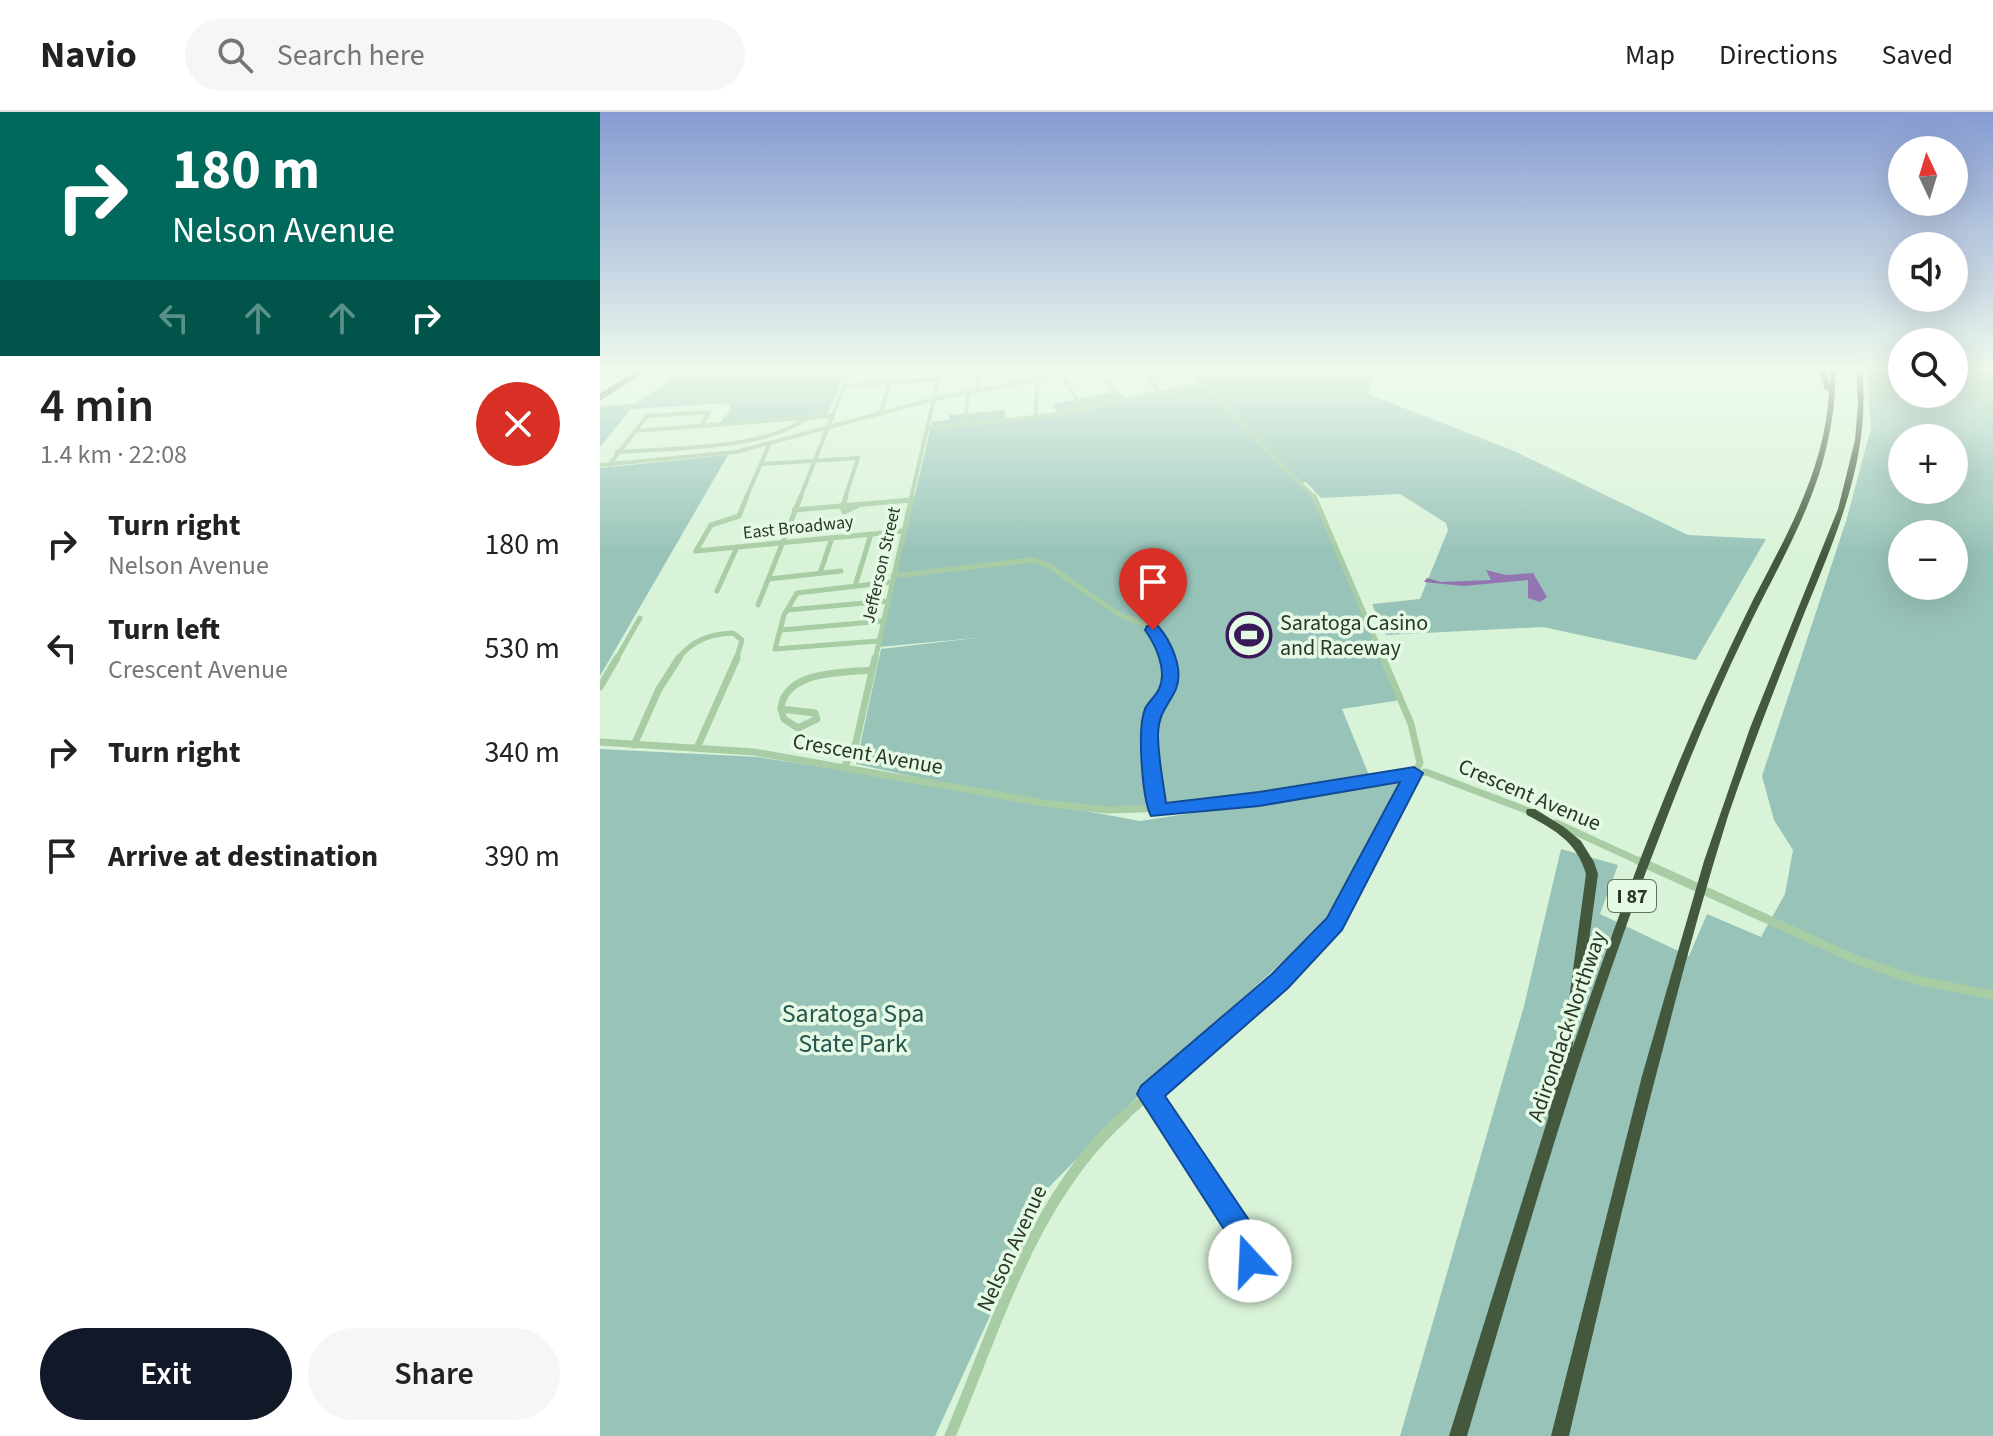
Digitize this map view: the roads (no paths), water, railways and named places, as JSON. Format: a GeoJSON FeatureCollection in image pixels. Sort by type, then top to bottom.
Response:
{"type":"FeatureCollection","features":[{"type":"Feature","properties":{"kind":"highway","name":"Adirondack Northway"},"geometry":{"type":"LineString","coordinates":[[1458,1436],[1542,1157],[1628,904],[1686,757],[1812,485],[1825,431]]}},
{"type":"Feature","properties":{"kind":"highway"},"geometry":{"type":"LineString","coordinates":[[1560,1436],[1645,1086],[1709,861],[1759,717],[1828,546],[1851,479],[1858,431]]}},
{"type":"Feature","properties":{"kind":"highway"},"geometry":{"type":"LineString","coordinates":[[1531,812],[1577,842],[1592,874],[1574,1007],[1542,1157]]}},
{"type":"Feature","properties":{"kind":"street"},"geometry":{"type":"LineString","coordinates":[[609,465],[635,431]]}},
{"type":"Feature","properties":{"kind":"street"},"geometry":{"type":"LineString","coordinates":[[617,452],[740,441],[782,431]]}},
{"type":"Feature","properties":{"kind":"street"},"geometry":{"type":"LineString","coordinates":[[600,465],[724,454],[822,431]]}},
{"type":"Feature","properties":{"kind":"street"},"geometry":{"type":"LineString","coordinates":[[758,605],[825,431]]}},
{"type":"Feature","properties":{"kind":"street","name":"Jefferson Street"},"geometry":{"type":"LineString","coordinates":[[845,766],[854,750],[927,431]]}},
{"type":"Feature","properties":{"kind":"street","name":"Nelson Avenue"},"geometry":{"type":"LineString","coordinates":[[950,1436],[1052,1203],[1090,1149],[1280,981],[1335,924],[1420,756],[1411,724],[1318,501],[1248,431]]}},
{"type":"Feature","properties":{"kind":"street"},"geometry":{"type":"LineString","coordinates":[[769,445],[762,464],[856,457],[841,511],[851,512],[859,505],[911,500]]}},
{"type":"Feature","properties":{"kind":"street","name":"East Broadway"},"geometry":{"type":"LineString","coordinates":[[762,464],[739,516],[711,525],[696,551],[903,531]]}},
{"type":"Feature","properties":{"kind":"street"},"geometry":{"type":"LineString","coordinates":[[794,510],[842,506]]}},
{"type":"Feature","properties":{"kind":"street"},"geometry":{"type":"LineString","coordinates":[[855,586],[871,534]]}},
{"type":"Feature","properties":{"kind":"street"},"geometry":{"type":"LineString","coordinates":[[820,573],[832,538]]}},
{"type":"Feature","properties":{"kind":"street"},"geometry":{"type":"LineString","coordinates":[[717,591],[737,547]]}},
{"type":"Feature","properties":{"kind":"street"},"geometry":{"type":"LineString","coordinates":[[878,641],[775,649],[787,610],[797,593],[1032,560],[1048,565],[1118,614],[1148,626],[1163,642],[1170,678],[1168,688],[1152,711],[1149,735],[1157,811]]}},
{"type":"Feature","properties":{"kind":"street"},"geometry":{"type":"LineString","coordinates":[[769,579],[841,571]]}},
{"type":"Feature","properties":{"kind":"street"},"geometry":{"type":"LineString","coordinates":[[787,610],[887,601]]}},
{"type":"Feature","properties":{"kind":"street"},"geometry":{"type":"LineString","coordinates":[[600,687],[640,618]]}},
{"type":"Feature","properties":{"kind":"street"},"geometry":{"type":"LineString","coordinates":[[782,630],[883,621]]}},
{"type":"Feature","properties":{"kind":"street"},"geometry":{"type":"LineString","coordinates":[[634,745],[681,651],[704,635],[733,633],[742,644],[697,748]]}},
{"type":"Feature","properties":{"kind":"street"},"geometry":{"type":"LineString","coordinates":[[781,709],[812,712],[817,719],[810,726],[794,728],[785,723],[781,709],[783,695],[799,682],[820,676],[872,670]]}},
{"type":"Feature","properties":{"kind":"street","name":"Crescent Avenue"},"geometry":{"type":"LineString","coordinates":[[600,742],[754,752],[1058,805],[1157,811],[1259,799],[1414,773],[1442,776],[1531,812],[1885,971],[1967,992],[1993,995]]}},
{"type":"Feature","properties":{"kind":"street"},"geometry":{"type":"LineString","coordinates":[[1149,1094],[1249,1245]]}},
{"type":"Feature","properties":{"kind":"place","name":"Saratoga Casino and Raceway"},"geometry":{"type":"Point","coordinates":[1249,635]}},
{"type":"Feature","properties":{"kind":"park label","name":"Saratoga Spa State Park"},"geometry":{"type":"Point","coordinates":[853,1028]}}]}
